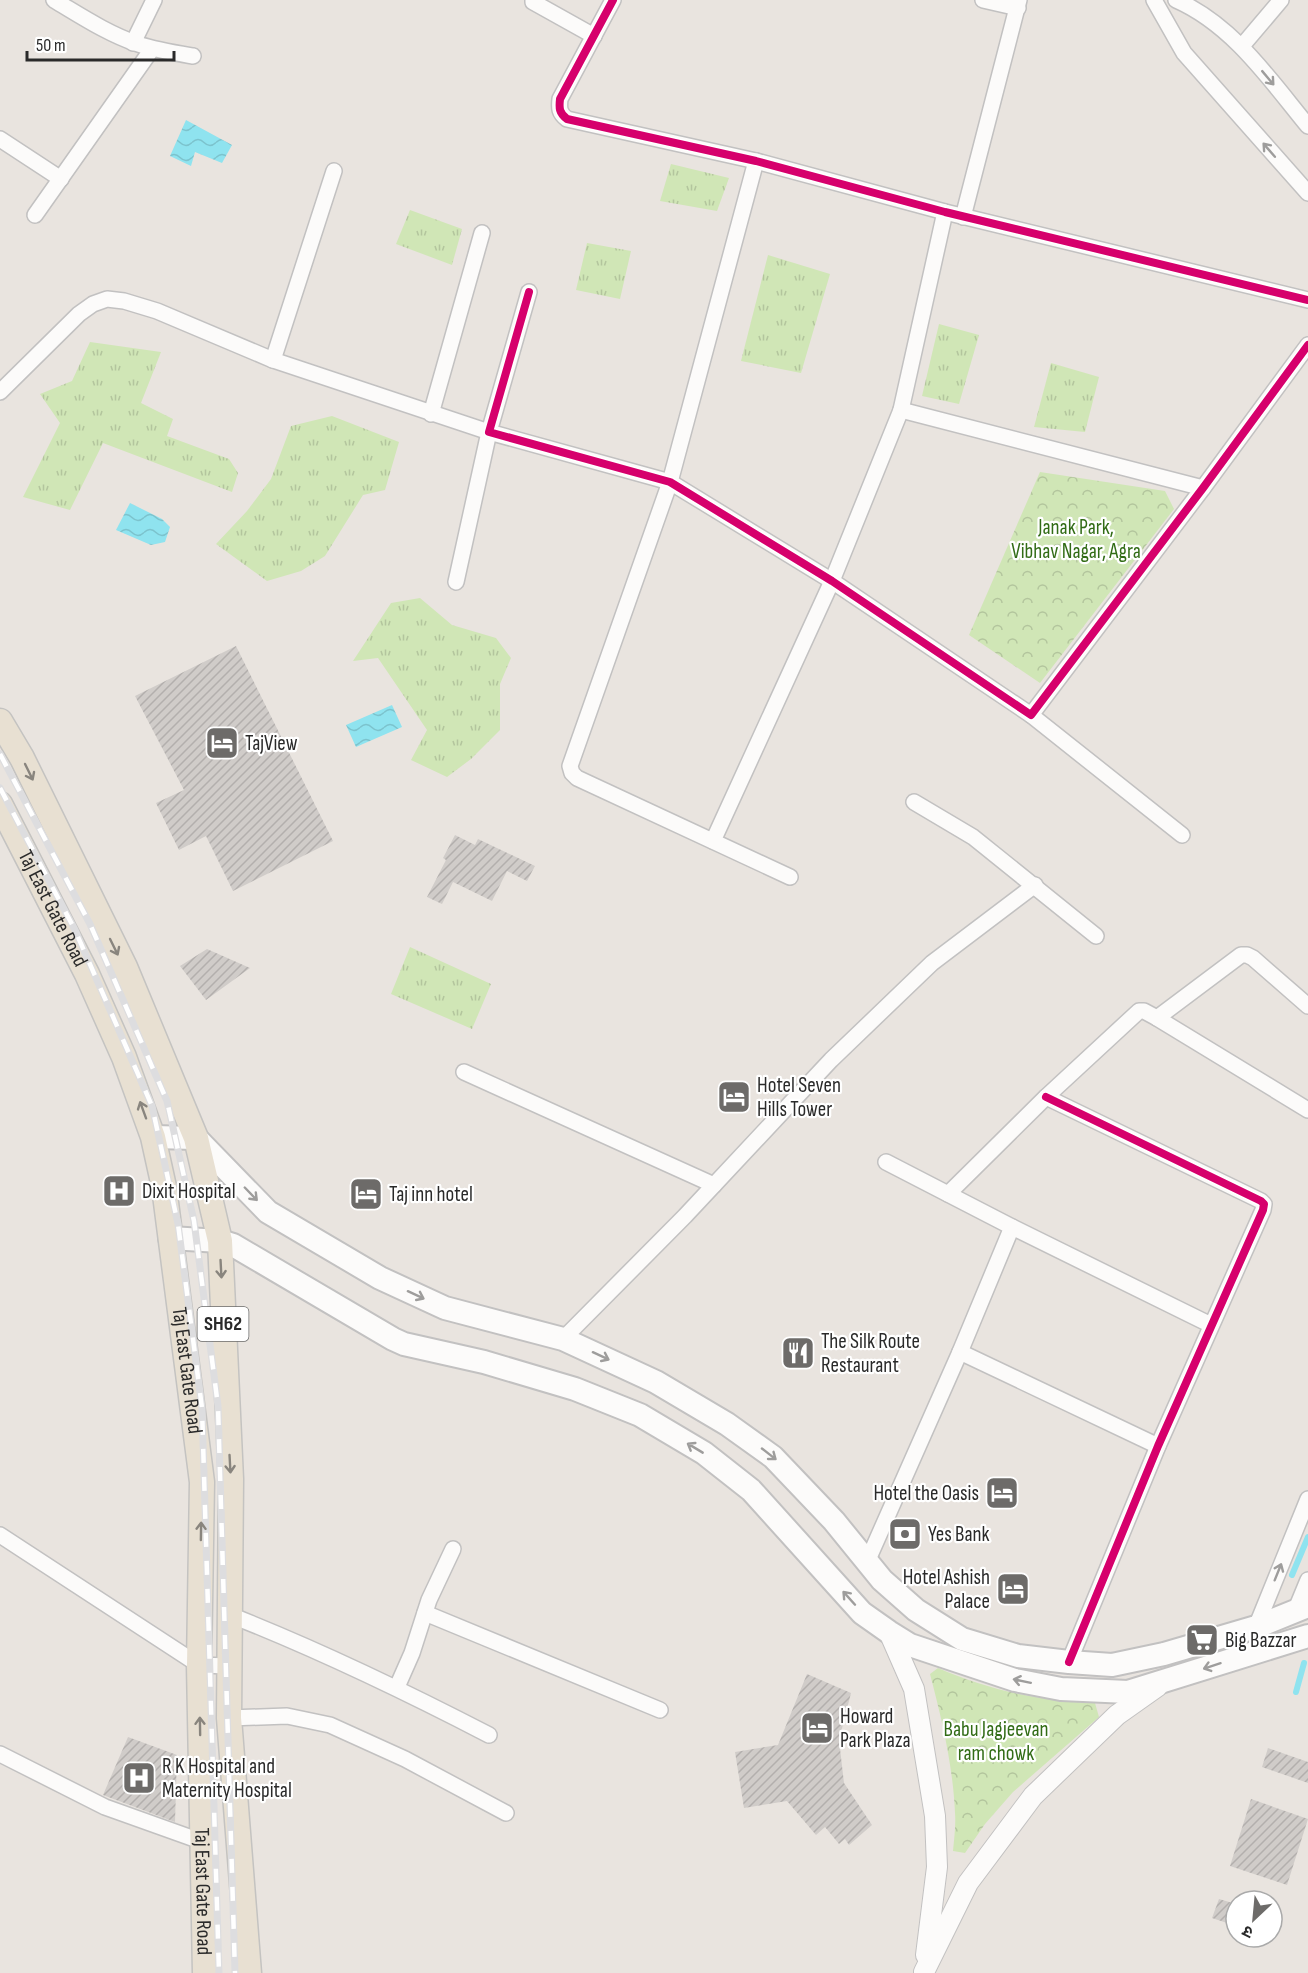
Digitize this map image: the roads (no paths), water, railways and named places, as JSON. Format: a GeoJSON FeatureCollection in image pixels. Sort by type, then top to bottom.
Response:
{"type":"FeatureCollection","features":[{"type":"Feature","properties":{"kind":"main road","name":"SH62"},"geometry":{"type":"LineString","coordinates":[[0,721],[22,758],[125,968],[196,1138],[219,1241],[231,1479],[229,1718],[249,1973]]}},
{"type":"Feature","properties":{"kind":"main road","name":"Taj East Gate Road"},"geometry":{"type":"LineString","coordinates":[[0,804],[87,974],[124,1057],[153,1137],[164,1187],[201,1482],[199,1665],[205,1973]]}},
{"type":"Feature","properties":{"kind":"main road"},"geometry":{"type":"LineString","coordinates":[[153,1137],[196,1138],[268,1212],[380,1278],[446,1308],[563,1339],[656,1382],[728,1424],[773,1457],[834,1521],[882,1580],[916,1610],[962,1639],[1018,1656],[1112,1665],[1164,1654],[1256,1627],[1302,1608]]}},
{"type":"Feature","properties":{"kind":"main road"},"geometry":{"type":"LineString","coordinates":[[170,1238],[219,1241],[233,1245],[404,1344],[484,1362],[575,1389],[640,1415],[704,1453],[751,1490],[862,1613],[910,1645],[970,1666],[1015,1680],[1061,1689],[1128,1692],[1308,1636]]}},
{"type":"Feature","properties":{"kind":"street"},"geometry":{"type":"LineString","coordinates":[[54,0],[99,27],[133,43],[152,49],[193,56]]}},
{"type":"Feature","properties":{"kind":"street"},"geometry":{"type":"LineString","coordinates":[[133,43],[154,0]]}},
{"type":"Feature","properties":{"kind":"street"},"geometry":{"type":"LineString","coordinates":[[533,0],[594,36]]}},
{"type":"Feature","properties":{"kind":"street"},"geometry":{"type":"LineString","coordinates":[[613,0],[560,99],[561,115],[567,119],[756,161],[963,217],[1308,300]]}},
{"type":"Feature","properties":{"kind":"street"},"geometry":{"type":"LineString","coordinates":[[963,217],[1018,4],[983,0]]}},
{"type":"Feature","properties":{"kind":"street"},"geometry":{"type":"LineString","coordinates":[[1154,0],[1184,53],[1308,193]]}},
{"type":"Feature","properties":{"kind":"street"},"geometry":{"type":"LineString","coordinates":[[1176,0],[1194,8],[1242,46],[1308,126]]}},
{"type":"Feature","properties":{"kind":"street"},"geometry":{"type":"LineString","coordinates":[[1242,46],[1281,0]]}},
{"type":"Feature","properties":{"kind":"street"},"geometry":{"type":"LineString","coordinates":[[35,215],[152,49]]}},
{"type":"Feature","properties":{"kind":"street"},"geometry":{"type":"LineString","coordinates":[[0,139],[61,179]]}},
{"type":"Feature","properties":{"kind":"street"},"geometry":{"type":"LineString","coordinates":[[756,161],[670,482],[570,766],[577,778],[790,877]]}},
{"type":"Feature","properties":{"kind":"street"},"geometry":{"type":"LineString","coordinates":[[273,360],[334,171]]}},
{"type":"Feature","properties":{"kind":"street"},"geometry":{"type":"LineString","coordinates":[[713,842],[832,581],[901,410],[945,212]]}},
{"type":"Feature","properties":{"kind":"street"},"geometry":{"type":"LineString","coordinates":[[431,414],[482,233]]}},
{"type":"Feature","properties":{"kind":"street"},"geometry":{"type":"LineString","coordinates":[[456,582],[489,432],[529,292]]}},
{"type":"Feature","properties":{"kind":"street"},"geometry":{"type":"LineString","coordinates":[[0,392],[79,314],[93,304],[108,298],[157,311],[273,360],[431,414],[670,482],[832,581],[1031,715],[1182,835]]}},
{"type":"Feature","properties":{"kind":"street"},"geometry":{"type":"LineString","coordinates":[[1031,715],[1203,489],[1308,345]]}},
{"type":"Feature","properties":{"kind":"street"},"geometry":{"type":"LineString","coordinates":[[901,410],[1203,489]]}},
{"type":"Feature","properties":{"kind":"street"},"geometry":{"type":"LineString","coordinates":[[914,802],[973,837],[1096,936]]}},
{"type":"Feature","properties":{"kind":"street"},"geometry":{"type":"LineString","coordinates":[[563,1339],[714,1185],[831,1060],[932,963],[1035,885]]}},
{"type":"Feature","properties":{"kind":"street"},"geometry":{"type":"LineString","coordinates":[[1157,1018],[1241,955],[1253,958],[1308,1006]]}},
{"type":"Feature","properties":{"kind":"street"},"geometry":{"type":"LineString","coordinates":[[948,1194],[1134,1014],[1144,1011],[1308,1110]]}},
{"type":"Feature","properties":{"kind":"street"},"geometry":{"type":"LineString","coordinates":[[464,1072],[714,1185]]}},
{"type":"Feature","properties":{"kind":"street"},"geometry":{"type":"LineString","coordinates":[[1046,1097],[1264,1204],[1158,1446],[1069,1662]]}},
{"type":"Feature","properties":{"kind":"street"},"geometry":{"type":"LineString","coordinates":[[886,1162],[1211,1325]]}},
{"type":"Feature","properties":{"kind":"street"},"geometry":{"type":"LineString","coordinates":[[867,1562],[960,1352],[1012,1227]]}},
{"type":"Feature","properties":{"kind":"street"},"geometry":{"type":"LineString","coordinates":[[960,1352],[1158,1446]]}},
{"type":"Feature","properties":{"kind":"street"},"geometry":{"type":"LineString","coordinates":[[1256,1627],[1308,1498]]}},
{"type":"Feature","properties":{"kind":"street"},"geometry":{"type":"LineString","coordinates":[[0,1535],[199,1665],[229,1666]]}},
{"type":"Feature","properties":{"kind":"street"},"geometry":{"type":"LineString","coordinates":[[397,1687],[412,1653],[425,1613],[453,1549]]}},
{"type":"Feature","properties":{"kind":"street"},"geometry":{"type":"LineString","coordinates":[[1302,1608],[1308,1580]]}},
{"type":"Feature","properties":{"kind":"street"},"geometry":{"type":"LineString","coordinates":[[425,1613],[660,1710]]}},
{"type":"Feature","properties":{"kind":"street"},"geometry":{"type":"LineString","coordinates":[[230,1615],[310,1647],[397,1687],[489,1735]]}},
{"type":"Feature","properties":{"kind":"street"},"geometry":{"type":"LineString","coordinates":[[889,1632],[914,1689],[935,1816],[937,1867],[924,1973]]}},
{"type":"Feature","properties":{"kind":"street"},"geometry":{"type":"LineString","coordinates":[[924,1973],[968,1883],[1033,1796],[1117,1714],[1164,1682]]}},
{"type":"Feature","properties":{"kind":"street"},"geometry":{"type":"LineString","coordinates":[[229,1718],[287,1716],[330,1725],[405,1759],[506,1813]]}},
{"type":"Feature","properties":{"kind":"street"},"geometry":{"type":"LineString","coordinates":[[0,1754],[105,1807],[203,1842]]}},
{"type":"Feature","properties":{"kind":"water"},"geometry":{"type":"Polygon","coordinates":[[[186,120],[232,145],[222,163],[195,152],[191,166],[170,156],[186,120]]]}},
{"type":"Feature","properties":{"kind":"water"},"geometry":{"type":"Polygon","coordinates":[[[130,503],[162,519],[170,527],[165,542],[151,545],[116,530],[130,503]]]}},
{"type":"Feature","properties":{"kind":"water"},"geometry":{"type":"Polygon","coordinates":[[[392,705],[402,727],[356,747],[346,725],[392,705]]]}},
{"type":"Feature","properties":{"kind":"waterway"},"geometry":{"type":"LineString","coordinates":[[1292,1575],[1308,1537]]}},
{"type":"Feature","properties":{"kind":"waterway"},"geometry":{"type":"LineString","coordinates":[[1296,1692],[1304,1663]]}},
{"type":"Feature","properties":{"kind":"railway"},"geometry":{"type":"LineString","coordinates":[[0,754],[90,924],[167,1101],[194,1221],[218,1406],[235,1973]]}},
{"type":"Feature","properties":{"kind":"railway"},"geometry":{"type":"LineString","coordinates":[[0,788],[75,930],[152,1106],[178,1224],[202,1408],[219,1973]]}},
{"type":"Feature","properties":{"kind":"place","name":"TajView"},"geometry":{"type":"Point","coordinates":[222,743]}},
{"type":"Feature","properties":{"kind":"place","name":"Hotel Seven Hills Tower"},"geometry":{"type":"Point","coordinates":[734,1097]}},
{"type":"Feature","properties":{"kind":"place","name":"Dixit Hospital"},"geometry":{"type":"Point","coordinates":[119,1191]}},
{"type":"Feature","properties":{"kind":"place","name":"Taj inn hotel"},"geometry":{"type":"Point","coordinates":[366,1194]}},
{"type":"Feature","properties":{"kind":"place","name":"The Silk Route Restaurant"},"geometry":{"type":"Point","coordinates":[798,1353]}},
{"type":"Feature","properties":{"kind":"place","name":"Hotel the Oasis"},"geometry":{"type":"Point","coordinates":[1002,1493]}},
{"type":"Feature","properties":{"kind":"place","name":"Yes Bank"},"geometry":{"type":"Point","coordinates":[905,1534]}},
{"type":"Feature","properties":{"kind":"place","name":"Hotel Ashish Palace"},"geometry":{"type":"Point","coordinates":[1013,1589]}},
{"type":"Feature","properties":{"kind":"place","name":"Big Bazzar"},"geometry":{"type":"Point","coordinates":[1202,1640]}},
{"type":"Feature","properties":{"kind":"place","name":"Howard Park Plaza"},"geometry":{"type":"Point","coordinates":[817,1728]}},
{"type":"Feature","properties":{"kind":"place","name":"R K Hospital and Maternity Hospital"},"geometry":{"type":"Point","coordinates":[139,1778]}},
{"type":"Feature","properties":{"kind":"park label","name":"Janak Park, Vibhav Nagar, Agra"},"geometry":{"type":"Point","coordinates":[1076,539]}},
{"type":"Feature","properties":{"kind":"park label","name":"Babu Jagjeevan ram chowk"},"geometry":{"type":"Point","coordinates":[996,1741]}}]}
